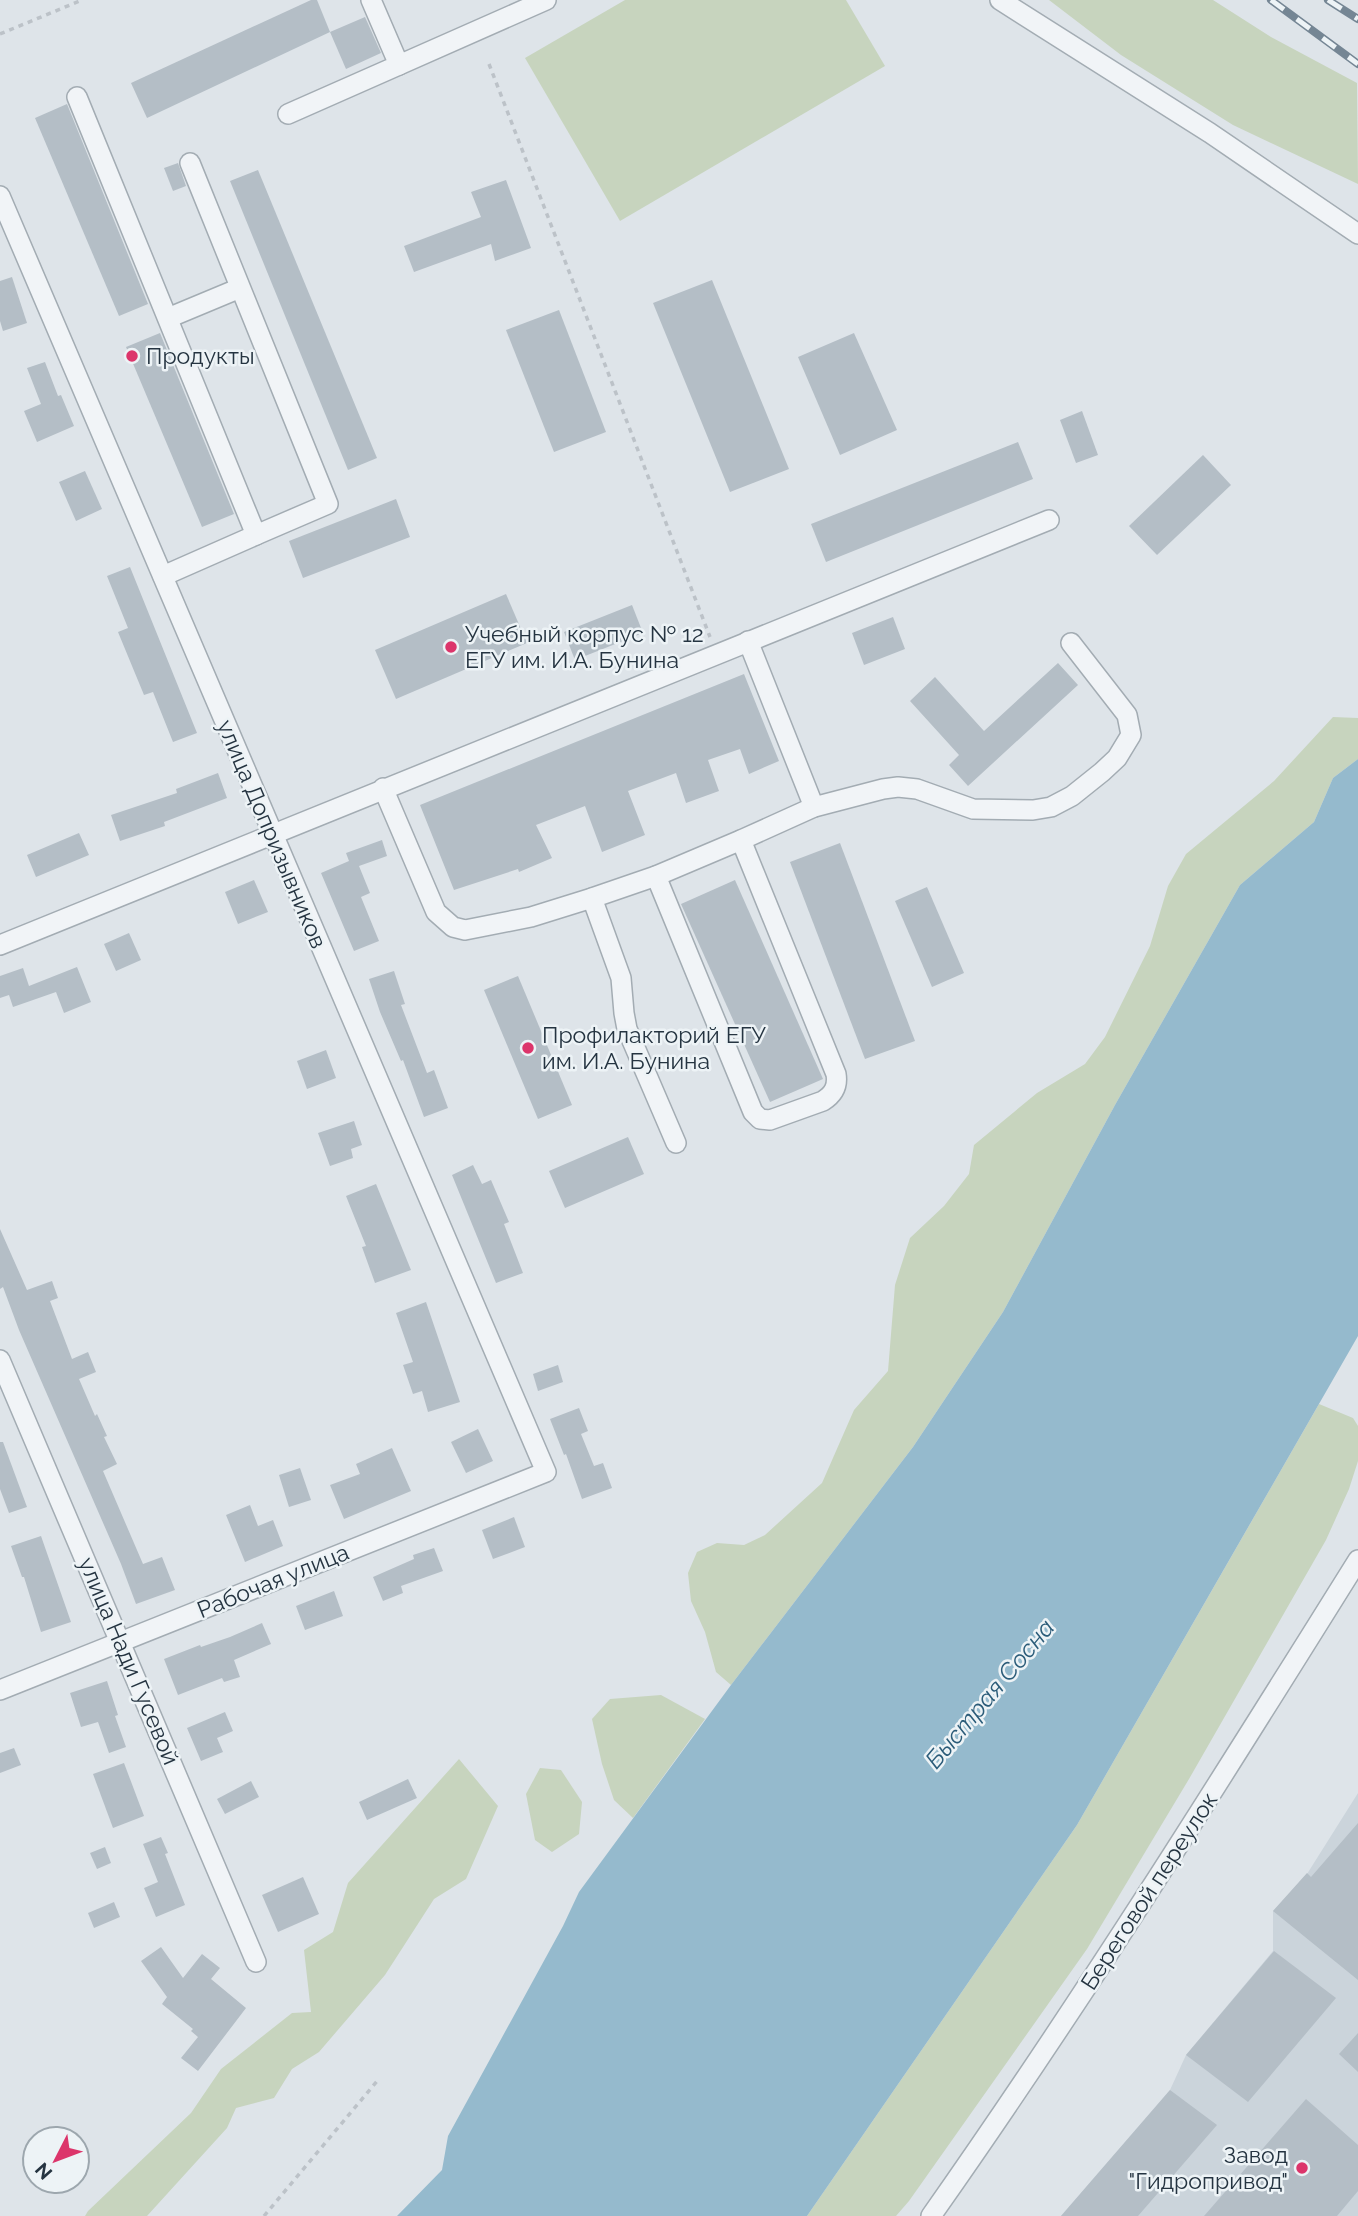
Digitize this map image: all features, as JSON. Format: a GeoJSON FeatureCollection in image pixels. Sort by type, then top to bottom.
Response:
{"type":"FeatureCollection","features":[{"type":"Feature","properties":{"kind":"street"},"geometry":{"type":"LineString","coordinates":[[371,0],[399,65]]}},
{"type":"Feature","properties":{"kind":"street"},"geometry":{"type":"LineString","coordinates":[[288,114],[546,0]]}},
{"type":"Feature","properties":{"kind":"street"},"geometry":{"type":"LineString","coordinates":[[1000,0],[1210,133],[1358,234]]}},
{"type":"Feature","properties":{"kind":"street"},"geometry":{"type":"LineString","coordinates":[[77,97],[256,535]]}},
{"type":"Feature","properties":{"kind":"street"},"geometry":{"type":"LineString","coordinates":[[163,576],[328,504],[190,163]]}},
{"type":"Feature","properties":{"kind":"street","name":"улица Допризывников"},"geometry":{"type":"LineString","coordinates":[[0,195],[546,1472]]}},
{"type":"Feature","properties":{"kind":"street"},"geometry":{"type":"LineString","coordinates":[[168,318],[240,288]]}},
{"type":"Feature","properties":{"kind":"street"},"geometry":{"type":"LineString","coordinates":[[0,945],[1049,520]]}},
{"type":"Feature","properties":{"kind":"street"},"geometry":{"type":"LineString","coordinates":[[748,641],[814,807]]}},
{"type":"Feature","properties":{"kind":"street"},"geometry":{"type":"LineString","coordinates":[[383,788],[430,901],[436,912],[453,927],[465,930],[531,917],[656,876],[814,807],[883,789],[917,789],[973,809],[1034,810],[1051,807],[1072,796],[1116,758],[1131,735],[1127,715],[1071,643]]}},
{"type":"Feature","properties":{"kind":"street"},"geometry":{"type":"LineString","coordinates":[[656,876],[753,1112],[760,1119],[770,1120],[823,1101],[830,1097],[836,1087],[836,1074],[741,840]]}},
{"type":"Feature","properties":{"kind":"street"},"geometry":{"type":"LineString","coordinates":[[592,898],[621,978],[627,1028],[676,1143]]}},
{"type":"Feature","properties":{"kind":"street","name":"улица Нади Гусевой"},"geometry":{"type":"LineString","coordinates":[[0,1360],[256,1962]]}},
{"type":"Feature","properties":{"kind":"street","name":"Рабочая улица"},"geometry":{"type":"LineString","coordinates":[[0,1690],[546,1472]]}},
{"type":"Feature","properties":{"kind":"street","name":"Береговой переулок"},"geometry":{"type":"LineString","coordinates":[[931,2216],[1024,2083],[1221,1779],[1358,1560]]}},
{"type":"Feature","properties":{"kind":"path"},"geometry":{"type":"LineString","coordinates":[[0,34],[82,0]]}},
{"type":"Feature","properties":{"kind":"path"},"geometry":{"type":"LineString","coordinates":[[489,64],[716,654]]}},
{"type":"Feature","properties":{"kind":"path"},"geometry":{"type":"LineString","coordinates":[[264,2216],[379,2080]]}},
{"type":"Feature","properties":{"kind":"shaded area"},"geometry":{"type":"Polygon","coordinates":[[[1358,1793],[1358,2216],[1061,2216],[1170,2090],[1186,2055],[1273,1951],[1273,1911],[1307,1874],[1358,1793]]]}},
{"type":"Feature","properties":{"kind":"green space"},"geometry":{"type":"Polygon","coordinates":[[[625,0],[846,0],[885,66],[620,221],[525,58],[625,0]]]}},
{"type":"Feature","properties":{"kind":"green space"},"geometry":{"type":"Polygon","coordinates":[[[1049,0],[1213,0],[1271,37],[1357,83],[1358,184],[1233,125],[1121,55],[1049,0]]]}},
{"type":"Feature","properties":{"kind":"green space"},"geometry":{"type":"Polygon","coordinates":[[[1333,717],[1358,718],[1358,759],[1333,778],[1314,822],[1240,885],[1115,1105],[1003,1312],[913,1447],[731,1685],[716,1672],[705,1632],[691,1601],[688,1573],[697,1552],[717,1543],[744,1545],[765,1535],[822,1483],[854,1410],[888,1371],[895,1285],[910,1238],[944,1206],[969,1174],[974,1145],[1037,1093],[1085,1064],[1105,1037],[1150,946],[1168,886],[1186,854],[1274,781],[1333,717]]]}},
{"type":"Feature","properties":{"kind":"green space"},"geometry":{"type":"Polygon","coordinates":[[[1319,1404],[1353,1418],[1358,1426],[1358,1461],[1349,1489],[1326,1540],[1189,1779],[1087,1949],[896,2216],[807,2216],[1077,1825],[1319,1404]]]}},
{"type":"Feature","properties":{"kind":"green space"},"geometry":{"type":"Polygon","coordinates":[[[661,1695],[705,1719],[633,1818],[614,1800],[602,1764],[592,1719],[610,1699],[661,1695]]]}},
{"type":"Feature","properties":{"kind":"green space"},"geometry":{"type":"Polygon","coordinates":[[[459,1759],[498,1806],[466,1879],[434,1899],[385,1975],[319,2052],[292,2069],[274,2098],[236,2108],[227,2128],[147,2216],[85,2216],[191,2113],[221,2069],[292,2013],[311,2012],[304,1950],[333,1932],[348,1883],[459,1759]]]}},
{"type":"Feature","properties":{"kind":"green space"},"geometry":{"type":"Polygon","coordinates":[[[540,1768],[561,1770],[582,1802],[579,1834],[552,1852],[535,1840],[526,1794],[540,1768]]]}},
{"type":"Feature","properties":{"kind":"water","name":"Быстрая Сосна"},"geometry":{"type":"Polygon","coordinates":[[[1358,759],[1358,1336],[1077,1825],[807,2216],[397,2216],[442,2170],[448,2136],[579,1892],[731,1685],[913,1447],[1003,1312],[1115,1105],[1240,885],[1314,822],[1333,778],[1358,759]]]}},
{"type":"Feature","properties":{"kind":"building"},"geometry":{"type":"Polygon","coordinates":[[[311,0],[317,0],[330,32],[147,118],[131,83],[311,0]]]}},
{"type":"Feature","properties":{"kind":"building"},"geometry":{"type":"Polygon","coordinates":[[[365,17],[381,53],[346,69],[330,32],[365,17]]]}},
{"type":"Feature","properties":{"kind":"building"},"geometry":{"type":"Polygon","coordinates":[[[67,104],[148,304],[119,316],[35,118],[67,104]]]}},
{"type":"Feature","properties":{"kind":"building"},"geometry":{"type":"Polygon","coordinates":[[[178,163],[186,186],[173,191],[164,168],[178,163]]]}},
{"type":"Feature","properties":{"kind":"building"},"geometry":{"type":"Polygon","coordinates":[[[258,170],[377,458],[348,470],[230,181],[258,170]]]}},
{"type":"Feature","properties":{"kind":"building"},"geometry":{"type":"Polygon","coordinates":[[[506,180],[531,248],[495,261],[491,244],[414,272],[404,246],[481,217],[471,192],[506,180]]]}},
{"type":"Feature","properties":{"kind":"building"},"geometry":{"type":"Polygon","coordinates":[[[12,277],[27,323],[3,331],[0,321],[0,281],[12,277]]]}},
{"type":"Feature","properties":{"kind":"building"},"geometry":{"type":"Polygon","coordinates":[[[712,280],[789,469],[730,492],[653,303],[712,280]]]}},
{"type":"Feature","properties":{"kind":"building"},"geometry":{"type":"Polygon","coordinates":[[[559,310],[606,432],[554,452],[506,330],[559,310]]]}},
{"type":"Feature","properties":{"kind":"building"},"geometry":{"type":"Polygon","coordinates":[[[160,333],[234,514],[202,527],[126,347],[160,333]]]}},
{"type":"Feature","properties":{"kind":"building"},"geometry":{"type":"Polygon","coordinates":[[[854,333],[897,430],[840,455],[798,357],[854,333]]]}},
{"type":"Feature","properties":{"kind":"building"},"geometry":{"type":"Polygon","coordinates":[[[45,362],[58,396],[61,395],[74,426],[37,442],[24,411],[41,404],[27,368],[45,362]]]}},
{"type":"Feature","properties":{"kind":"building"},"geometry":{"type":"Polygon","coordinates":[[[1082,411],[1098,455],[1076,463],[1060,420],[1082,411]]]}},
{"type":"Feature","properties":{"kind":"building"},"geometry":{"type":"Polygon","coordinates":[[[1018,442],[1033,479],[826,562],[811,524],[1018,442]]]}},
{"type":"Feature","properties":{"kind":"building"},"geometry":{"type":"Polygon","coordinates":[[[1203,455],[1231,485],[1157,555],[1129,526],[1203,455]]]}},
{"type":"Feature","properties":{"kind":"building"},"geometry":{"type":"Polygon","coordinates":[[[85,471],[102,509],[76,521],[59,482],[85,471]]]}},
{"type":"Feature","properties":{"kind":"building"},"geometry":{"type":"Polygon","coordinates":[[[396,499],[410,537],[303,578],[289,541],[396,499]]]}},
{"type":"Feature","properties":{"kind":"building"},"geometry":{"type":"Polygon","coordinates":[[[130,567],[197,733],[173,742],[153,692],[144,695],[118,632],[128,628],[107,576],[130,567]]]}},
{"type":"Feature","properties":{"kind":"building","name":"Учебный корпус № 12 ЕГУ им. И.А. Бунина"},"geometry":{"type":"Polygon","coordinates":[[[506,594],[527,643],[396,699],[375,650],[506,594]]]}},
{"type":"Feature","properties":{"kind":"building"},"geometry":{"type":"Polygon","coordinates":[[[632,605],[643,633],[575,660],[564,632],[632,605]]]}},
{"type":"Feature","properties":{"kind":"building"},"geometry":{"type":"Polygon","coordinates":[[[893,617],[905,649],[864,665],[852,633],[893,617]]]}},
{"type":"Feature","properties":{"kind":"building"},"geometry":{"type":"Polygon","coordinates":[[[1058,663],[1078,685],[968,786],[949,765],[959,755],[910,701],[935,677],[984,731],[1058,663]]]}},
{"type":"Feature","properties":{"kind":"building"},"geometry":{"type":"Polygon","coordinates":[[[744,674],[779,761],[749,774],[740,749],[708,760],[719,791],[686,803],[676,773],[628,791],[645,835],[602,852],[585,806],[536,825],[552,858],[519,872],[518,869],[454,890],[420,805],[744,674]]]}},
{"type":"Feature","properties":{"kind":"building"},"geometry":{"type":"Polygon","coordinates":[[[218,773],[227,798],[164,822],[165,826],[120,841],[111,815],[177,793],[176,789],[218,773]]]}},
{"type":"Feature","properties":{"kind":"building"},"geometry":{"type":"Polygon","coordinates":[[[79,833],[89,855],[36,877],[27,855],[79,833]]]}},
{"type":"Feature","properties":{"kind":"building"},"geometry":{"type":"Polygon","coordinates":[[[382,840],[387,856],[359,866],[370,893],[361,897],[379,941],[354,951],[321,873],[349,861],[346,853],[382,840]]]}},
{"type":"Feature","properties":{"kind":"building"},"geometry":{"type":"Polygon","coordinates":[[[840,843],[915,1041],[865,1059],[790,862],[840,843]]]}},
{"type":"Feature","properties":{"kind":"building"},"geometry":{"type":"Polygon","coordinates":[[[254,880],[268,912],[238,924],[225,892],[254,880]]]}},
{"type":"Feature","properties":{"kind":"building"},"geometry":{"type":"Polygon","coordinates":[[[735,880],[823,1079],[770,1102],[681,904],[735,880]]]}},
{"type":"Feature","properties":{"kind":"building"},"geometry":{"type":"Polygon","coordinates":[[[927,887],[964,973],[932,987],[895,901],[927,887]]]}},
{"type":"Feature","properties":{"kind":"building"},"geometry":{"type":"Polygon","coordinates":[[[129,933],[141,960],[116,971],[104,944],[129,933]]]}},
{"type":"Feature","properties":{"kind":"building"},"geometry":{"type":"Polygon","coordinates":[[[77,967],[91,1002],[64,1013],[56,992],[13,1007],[9,995],[0,998],[0,976],[23,968],[29,986],[77,967]]]}},
{"type":"Feature","properties":{"kind":"building"},"geometry":{"type":"Polygon","coordinates":[[[394,971],[405,1004],[401,1005],[427,1073],[434,1070],[448,1108],[424,1117],[369,979],[394,971]]]}},
{"type":"Feature","properties":{"kind":"building","name":"Профилакторий ЕГУ им. И.А. Бунина"},"geometry":{"type":"Polygon","coordinates":[[[518,976],[572,1105],[538,1119],[484,990],[518,976]]]}},
{"type":"Feature","properties":{"kind":"building"},"geometry":{"type":"Polygon","coordinates":[[[326,1050],[336,1078],[307,1089],[297,1061],[326,1050]]]}},
{"type":"Feature","properties":{"kind":"building"},"geometry":{"type":"Polygon","coordinates":[[[354,1121],[362,1145],[351,1149],[353,1158],[330,1166],[318,1133],[354,1121]]]}},
{"type":"Feature","properties":{"kind":"building"},"geometry":{"type":"Polygon","coordinates":[[[628,1137],[644,1174],[565,1208],[549,1171],[628,1137]]]}},
{"type":"Feature","properties":{"kind":"building"},"geometry":{"type":"Polygon","coordinates":[[[473,1165],[482,1184],[491,1180],[509,1222],[504,1224],[523,1273],[496,1283],[452,1175],[473,1165]]]}},
{"type":"Feature","properties":{"kind":"building"},"geometry":{"type":"Polygon","coordinates":[[[376,1184],[411,1270],[375,1283],[362,1247],[366,1246],[346,1196],[376,1184]]]}},
{"type":"Feature","properties":{"kind":"building"},"geometry":{"type":"Polygon","coordinates":[[[0,1229],[27,1290],[52,1281],[58,1298],[50,1301],[72,1359],[88,1352],[96,1372],[79,1379],[107,1436],[104,1437],[117,1464],[103,1471],[143,1564],[162,1557],[175,1590],[136,1604],[3,1287],[0,1289],[0,1229]]]}},
{"type":"Feature","properties":{"kind":"building"},"geometry":{"type":"Polygon","coordinates":[[[426,1302],[460,1402],[428,1412],[422,1391],[413,1394],[403,1365],[413,1362],[396,1313],[426,1302]]]}},
{"type":"Feature","properties":{"kind":"building"},"geometry":{"type":"Polygon","coordinates":[[[558,1365],[563,1382],[538,1391],[533,1374],[558,1365]]]}},
{"type":"Feature","properties":{"kind":"building"},"geometry":{"type":"Polygon","coordinates":[[[579,1408],[588,1431],[581,1434],[594,1466],[603,1463],[612,1488],[582,1499],[550,1419],[579,1408]]]}},
{"type":"Feature","properties":{"kind":"building"},"geometry":{"type":"Polygon","coordinates":[[[478,1429],[493,1461],[466,1473],[451,1442],[478,1429]]]}},
{"type":"Feature","properties":{"kind":"building"},"geometry":{"type":"Polygon","coordinates":[[[0,1442],[3,1442],[27,1507],[9,1513],[0,1489],[0,1442]]]}},
{"type":"Feature","properties":{"kind":"building"},"geometry":{"type":"Polygon","coordinates":[[[392,1448],[411,1491],[344,1519],[330,1485],[360,1474],[356,1464],[392,1448]]]}},
{"type":"Feature","properties":{"kind":"building"},"geometry":{"type":"Polygon","coordinates":[[[300,1468],[311,1500],[289,1507],[279,1475],[300,1468]]]}},
{"type":"Feature","properties":{"kind":"building"},"geometry":{"type":"Polygon","coordinates":[[[250,1505],[258,1526],[273,1520],[283,1546],[245,1562],[226,1515],[250,1505]]]}},
{"type":"Feature","properties":{"kind":"building"},"geometry":{"type":"Polygon","coordinates":[[[514,1517],[525,1547],[493,1559],[482,1530],[514,1517]]]}},
{"type":"Feature","properties":{"kind":"building"},"geometry":{"type":"Polygon","coordinates":[[[41,1536],[71,1622],[41,1632],[11,1546],[41,1536]]]}},
{"type":"Feature","properties":{"kind":"building"},"geometry":{"type":"Polygon","coordinates":[[[434,1548],[443,1571],[401,1586],[403,1593],[383,1601],[373,1577],[414,1559],[413,1555],[434,1548]]]}},
{"type":"Feature","properties":{"kind":"building"},"geometry":{"type":"Polygon","coordinates":[[[334,1591],[343,1616],[305,1630],[296,1606],[334,1591]]]}},
{"type":"Feature","properties":{"kind":"building"},"geometry":{"type":"Polygon","coordinates":[[[262,1623],[271,1644],[234,1660],[240,1677],[224,1682],[222,1678],[178,1695],[164,1659],[230,1637],[262,1623]]]}},
{"type":"Feature","properties":{"kind":"building"},"geometry":{"type":"Polygon","coordinates":[[[107,1681],[126,1747],[109,1753],[98,1722],[81,1727],[70,1693],[107,1681]]]}},
{"type":"Feature","properties":{"kind":"building"},"geometry":{"type":"Polygon","coordinates":[[[225,1712],[233,1731],[217,1738],[223,1752],[201,1761],[187,1728],[225,1712]]]}},
{"type":"Feature","properties":{"kind":"building"},"geometry":{"type":"Polygon","coordinates":[[[14,1748],[21,1765],[0,1773],[0,1753],[14,1748]]]}},
{"type":"Feature","properties":{"kind":"building"},"geometry":{"type":"Polygon","coordinates":[[[124,1763],[144,1816],[113,1828],[93,1774],[124,1763]]]}},
{"type":"Feature","properties":{"kind":"building"},"geometry":{"type":"Polygon","coordinates":[[[408,1779],[417,1798],[367,1820],[359,1802],[408,1779]]]}},
{"type":"Feature","properties":{"kind":"building"},"geometry":{"type":"Polygon","coordinates":[[[251,1781],[259,1797],[225,1814],[217,1799],[251,1781]]]}},
{"type":"Feature","properties":{"kind":"building"},"geometry":{"type":"Polygon","coordinates":[[[1358,1823],[1358,1980],[1273,1911],[1307,1873],[1311,1877],[1358,1823]]]}},
{"type":"Feature","properties":{"kind":"building"},"geometry":{"type":"Polygon","coordinates":[[[161,1837],[185,1905],[156,1917],[144,1888],[158,1882],[143,1844],[161,1837]]]}},
{"type":"Feature","properties":{"kind":"building"},"geometry":{"type":"Polygon","coordinates":[[[105,1847],[111,1863],[97,1869],[90,1853],[105,1847]]]}},
{"type":"Feature","properties":{"kind":"building"},"geometry":{"type":"Polygon","coordinates":[[[303,1877],[319,1914],[278,1932],[262,1895],[303,1877]]]}},
{"type":"Feature","properties":{"kind":"building"},"geometry":{"type":"Polygon","coordinates":[[[114,1902],[120,1917],[94,1928],[88,1913],[114,1902]]]}},
{"type":"Feature","properties":{"kind":"building"},"geometry":{"type":"Polygon","coordinates":[[[161,1947],[183,1978],[202,1954],[220,1968],[211,1979],[246,2008],[198,2071],[181,2058],[198,2037],[191,2031],[193,2029],[162,2004],[167,1997],[141,1961],[161,1947]]]}},
{"type":"Feature","properties":{"kind":"building"},"geometry":{"type":"Polygon","coordinates":[[[1274,1951],[1336,1998],[1248,2102],[1186,2055],[1274,1951]]]}},
{"type":"Feature","properties":{"kind":"building"},"geometry":{"type":"Polygon","coordinates":[[[1358,2033],[1358,2072],[1339,2054],[1358,2033]]]}},
{"type":"Feature","properties":{"kind":"building"},"geometry":{"type":"Polygon","coordinates":[[[1170,2090],[1217,2125],[1138,2216],[1061,2216],[1170,2090]]]}},
{"type":"Feature","properties":{"kind":"building","name":"Завод \"Гидропривод\""},"geometry":{"type":"Polygon","coordinates":[[[1306,2099],[1358,2145],[1358,2191],[1337,2216],[1204,2216],[1306,2099]]]}},
{"type":"Feature","properties":{"kind":"railway"},"geometry":{"type":"LineString","coordinates":[[1271,0],[1358,64]]}},
{"type":"Feature","properties":{"kind":"railway"},"geometry":{"type":"LineString","coordinates":[[1328,0],[1358,19]]}},
{"type":"Feature","properties":{"kind":"place","name":"Продукты"},"geometry":{"type":"Point","coordinates":[132,356]}},
{"type":"Feature","properties":{"kind":"place","name":"Учебный корпус № 12 ЕГУ им. И.А. Бунина"},"geometry":{"type":"Point","coordinates":[451,647]}},
{"type":"Feature","properties":{"kind":"place","name":"Профилакторий ЕГУ им. И.А. Бунина"},"geometry":{"type":"Point","coordinates":[528,1048]}},
{"type":"Feature","properties":{"kind":"place","name":"Завод \"Гидропривод\""},"geometry":{"type":"Point","coordinates":[1302,2168]}}]}
